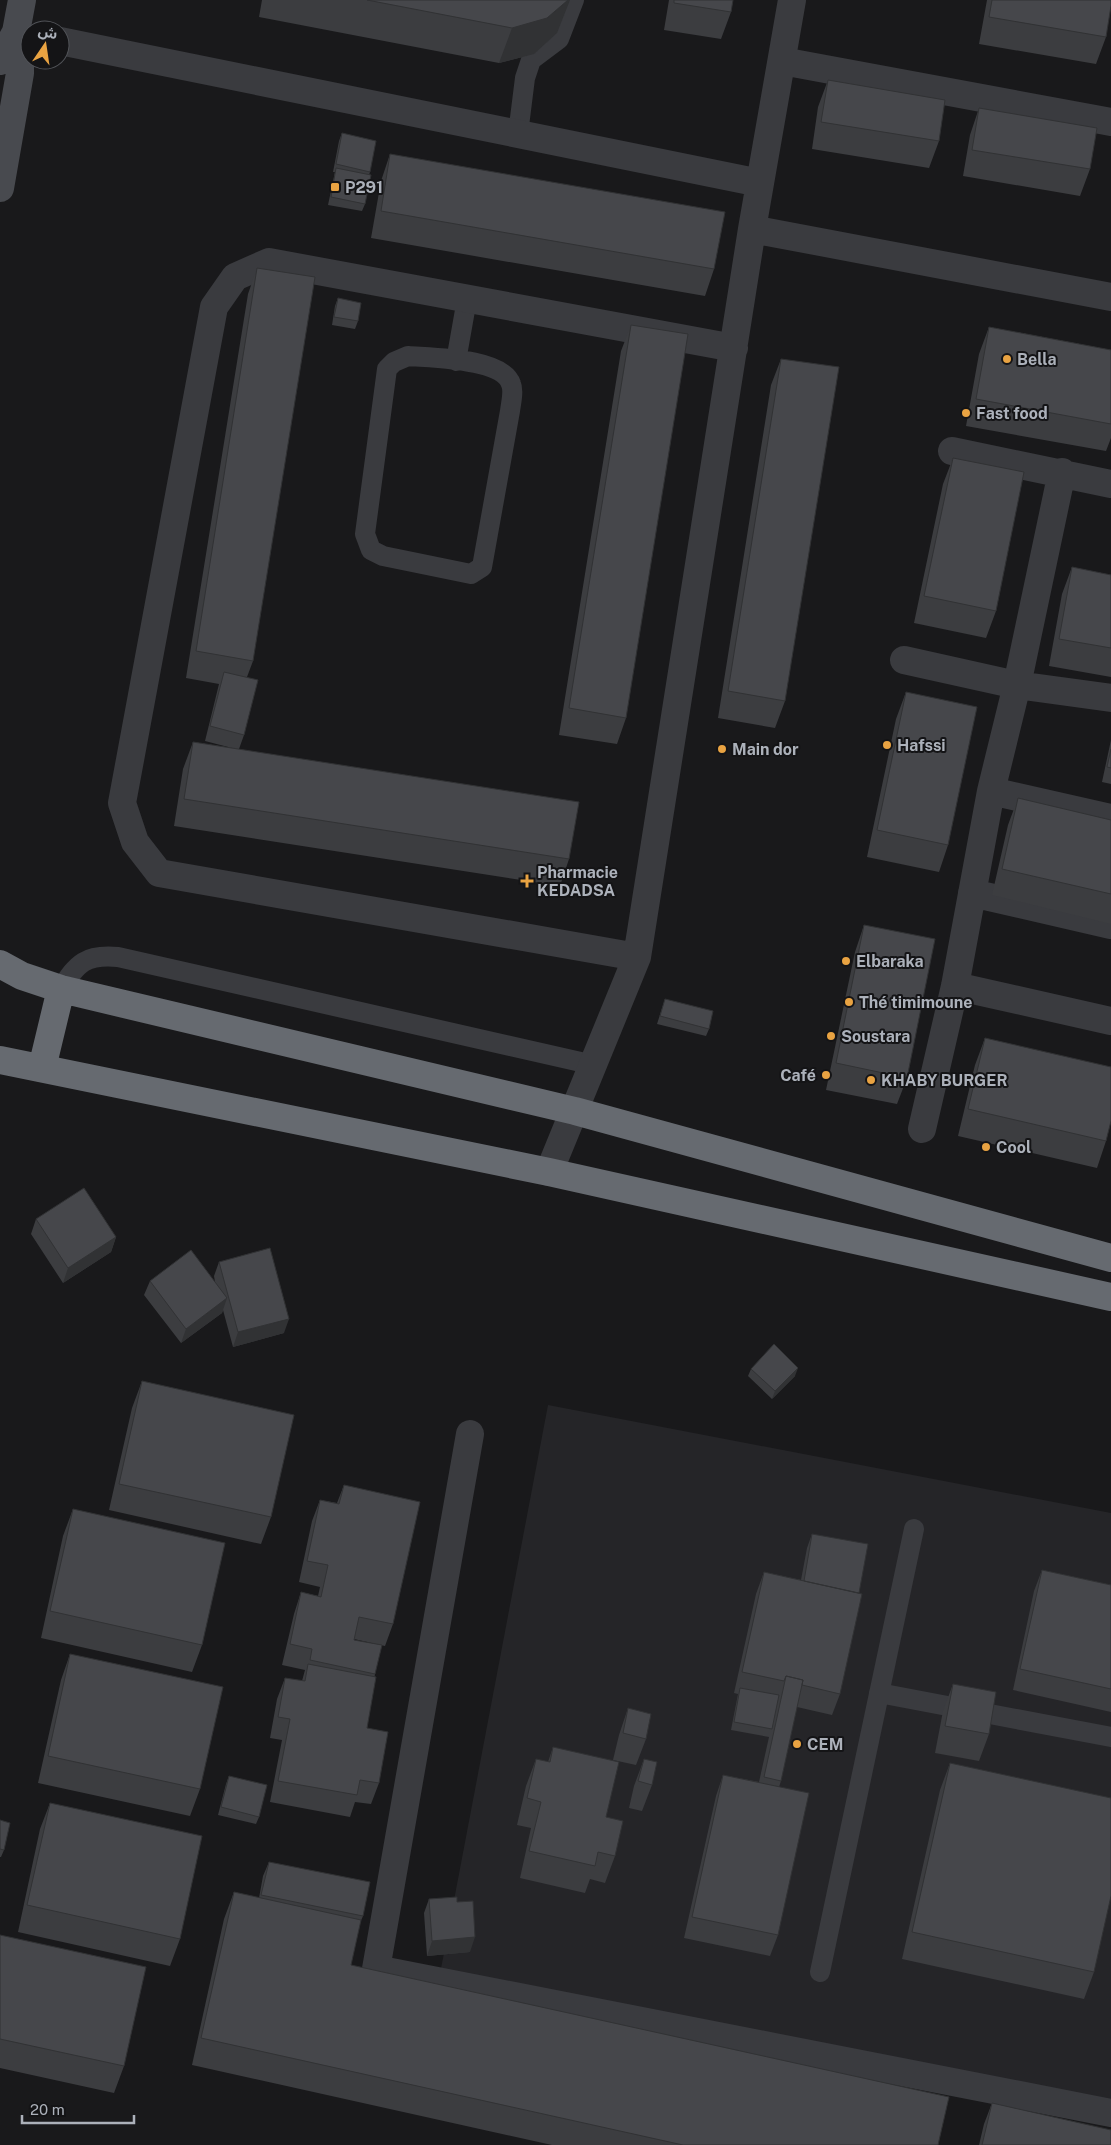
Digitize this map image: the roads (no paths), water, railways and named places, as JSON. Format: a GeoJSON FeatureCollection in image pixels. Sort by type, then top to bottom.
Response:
{"type":"FeatureCollection","features":[{"type":"Feature","properties":{"kind":"highway"},"geometry":{"type":"LineString","coordinates":[[0,964],[22,976],[61,988],[574,1111],[1111,1258]]}},
{"type":"Feature","properties":{"kind":"highway"},"geometry":{"type":"LineString","coordinates":[[42,1068],[61,988]]}},
{"type":"Feature","properties":{"kind":"highway"},"geometry":{"type":"LineString","coordinates":[[0,1060],[549,1172],[1111,1297]]}},
{"type":"Feature","properties":{"kind":"street"},"geometry":{"type":"LineString","coordinates":[[22,0],[23,20]]}},
{"type":"Feature","properties":{"kind":"street"},"geometry":{"type":"LineString","coordinates":[[549,1172],[637,957],[752,229],[792,0]]}},
{"type":"Feature","properties":{"kind":"street"},"geometry":{"type":"LineString","coordinates":[[0,61],[20,38]]}},
{"type":"Feature","properties":{"kind":"street"},"geometry":{"type":"LineString","coordinates":[[70,43],[760,183]]}},
{"type":"Feature","properties":{"kind":"street"},"geometry":{"type":"LineString","coordinates":[[782,61],[1111,122]]}},
{"type":"Feature","properties":{"kind":"street"},"geometry":{"type":"LineString","coordinates":[[0,188],[20,66]]}},
{"type":"Feature","properties":{"kind":"street"},"geometry":{"type":"LineString","coordinates":[[752,229],[1111,297]]}},
{"type":"Feature","properties":{"kind":"street"},"geometry":{"type":"LineString","coordinates":[[637,957],[159,873],[135,842],[122,803],[214,307],[235,277],[269,262],[734,348]]}},
{"type":"Feature","properties":{"kind":"street"},"geometry":{"type":"LineString","coordinates":[[952,451],[1062,472],[1111,484]]}},
{"type":"Feature","properties":{"kind":"street"},"geometry":{"type":"LineString","coordinates":[[922,1129],[956,986],[991,791],[1017,685],[1062,472]]}},
{"type":"Feature","properties":{"kind":"street"},"geometry":{"type":"LineString","coordinates":[[904,660],[1017,685],[1111,698]]}},
{"type":"Feature","properties":{"kind":"street"},"geometry":{"type":"LineString","coordinates":[[991,791],[1111,818]]}},
{"type":"Feature","properties":{"kind":"street"},"geometry":{"type":"LineString","coordinates":[[972,893],[1111,925]]}},
{"type":"Feature","properties":{"kind":"street"},"geometry":{"type":"LineString","coordinates":[[956,986],[1111,1021]]}},
{"type":"Feature","properties":{"kind":"street"},"geometry":{"type":"LineString","coordinates":[[470,1434],[376,1969],[1111,2114]]}},
{"type":"Feature","properties":{"kind":"lane"},"geometry":{"type":"LineString","coordinates":[[518,134],[525,78],[531,60],[559,39],[574,0]]}},
{"type":"Feature","properties":{"kind":"lane"},"geometry":{"type":"LineString","coordinates":[[456,361],[467,299]]}},
{"type":"Feature","properties":{"kind":"lane"},"geometry":{"type":"LineString","coordinates":[[408,356],[456,361],[491,366],[506,374],[512,386],[510,411],[482,567],[471,574],[383,556],[371,550],[365,534],[388,370],[394,362],[408,356]]}},
{"type":"Feature","properties":{"kind":"lane"},"geometry":{"type":"LineString","coordinates":[[61,988],[72,970],[81,961],[104,956],[118,957],[594,1065]]}},
{"type":"Feature","properties":{"kind":"lane"},"geometry":{"type":"LineString","coordinates":[[820,1972],[914,1529]]}},
{"type":"Feature","properties":{"kind":"lane"},"geometry":{"type":"LineString","coordinates":[[879,1693],[1111,1737]]}},
{"type":"Feature","properties":{"kind":"place","name":"P291"},"geometry":{"type":"Point","coordinates":[335,187]}},
{"type":"Feature","properties":{"kind":"place","name":"Bella"},"geometry":{"type":"Point","coordinates":[1007,359]}},
{"type":"Feature","properties":{"kind":"place","name":"Fast food"},"geometry":{"type":"Point","coordinates":[966,413]}},
{"type":"Feature","properties":{"kind":"place","name":"Hafssi"},"geometry":{"type":"Point","coordinates":[887,745]}},
{"type":"Feature","properties":{"kind":"place","name":"Main dor"},"geometry":{"type":"Point","coordinates":[722,749]}},
{"type":"Feature","properties":{"kind":"place","name":"Pharmacie KEDADSA"},"geometry":{"type":"Point","coordinates":[527,881]}},
{"type":"Feature","properties":{"kind":"place","name":"Elbaraka"},"geometry":{"type":"Point","coordinates":[846,961]}},
{"type":"Feature","properties":{"kind":"place","name":"Thé timimoune"},"geometry":{"type":"Point","coordinates":[849,1002]}},
{"type":"Feature","properties":{"kind":"place","name":"Soustara"},"geometry":{"type":"Point","coordinates":[831,1036]}},
{"type":"Feature","properties":{"kind":"place","name":"Café"},"geometry":{"type":"Point","coordinates":[826,1075]}},
{"type":"Feature","properties":{"kind":"place","name":"KHABY BURGER"},"geometry":{"type":"Point","coordinates":[871,1080]}},
{"type":"Feature","properties":{"kind":"place","name":"Cool"},"geometry":{"type":"Point","coordinates":[986,1147]}},
{"type":"Feature","properties":{"kind":"place","name":"CEM"},"geometry":{"type":"Point","coordinates":[797,1744]}}]}
